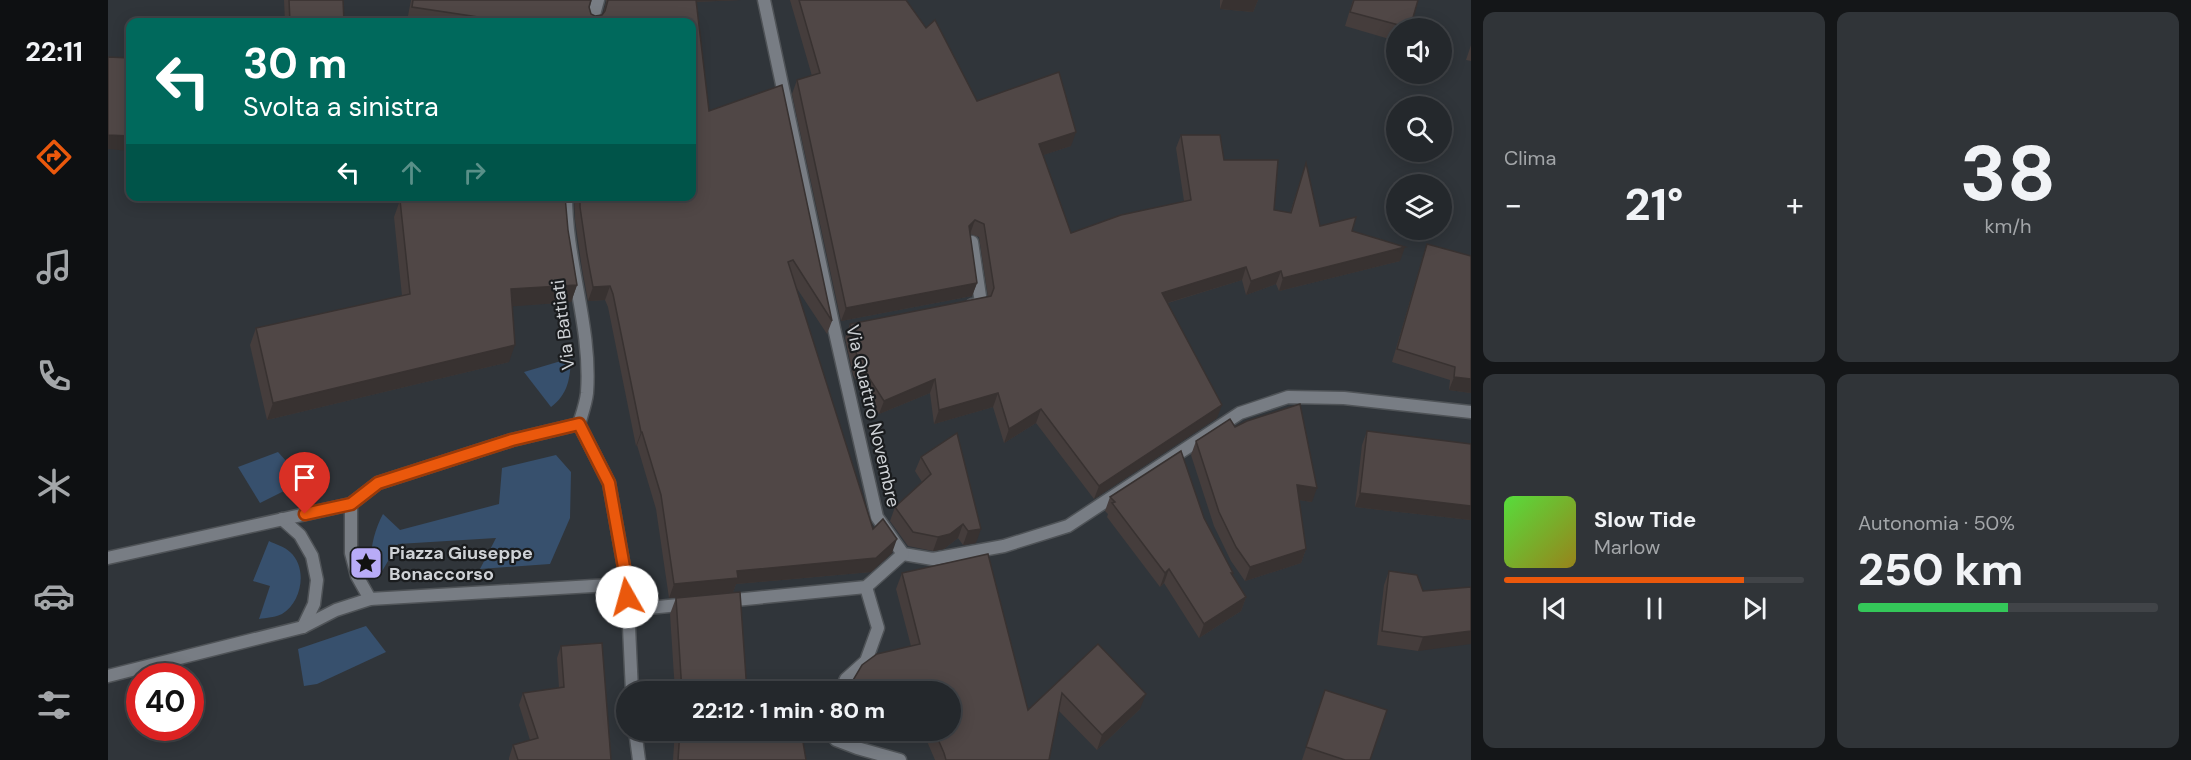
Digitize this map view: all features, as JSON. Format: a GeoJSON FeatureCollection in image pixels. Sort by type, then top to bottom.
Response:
{"type":"FeatureCollection","features":[{"type":"Feature","properties":{"kind":"street"},"geometry":{"type":"LineString","coordinates":[[593,18],[598,0]]}},
{"type":"Feature","properties":{"kind":"street","name":"Via Quattro Novembre"},"geometry":{"type":"LineString","coordinates":[[764,0],[841,330],[877,517],[903,554]]}},
{"type":"Feature","properties":{"kind":"street","name":"Via Battiati"},"geometry":{"type":"LineString","coordinates":[[567,201],[587,353],[587,395],[579,424]]}},
{"type":"Feature","properties":{"kind":"street"},"geometry":{"type":"LineString","coordinates":[[959,308],[981,303],[972,242]]}},
{"type":"Feature","properties":{"kind":"street"},"geometry":{"type":"LineString","coordinates":[[628,610],[866,587],[903,554],[933,559],[1004,546],[1068,526],[1183,456],[1239,413],[1288,397],[1344,398],[1471,412]]}},
{"type":"Feature","properties":{"kind":"street"},"geometry":{"type":"LineString","coordinates":[[108,558],[351,504],[378,483],[512,440],[579,424],[609,483],[627,584],[631,681]]}},
{"type":"Feature","properties":{"kind":"street"},"geometry":{"type":"LineString","coordinates":[[351,504],[351,553],[357,576],[370,599]]}},
{"type":"Feature","properties":{"kind":"street"},"geometry":{"type":"LineString","coordinates":[[282,519],[300,535],[312,556],[317,580],[314,604],[303,627]]}},
{"type":"Feature","properties":{"kind":"street"},"geometry":{"type":"LineString","coordinates":[[108,676],[303,627],[336,610],[370,599],[627,584]]}},
{"type":"Feature","properties":{"kind":"street"},"geometry":{"type":"LineString","coordinates":[[845,681],[866,661],[878,628],[866,587]]}},
{"type":"Feature","properties":{"kind":"street"},"geometry":{"type":"LineString","coordinates":[[636,741],[639,760]]}},
{"type":"Feature","properties":{"kind":"street"},"geometry":{"type":"LineString","coordinates":[[839,741],[900,760]]}},
{"type":"Feature","properties":{"kind":"shaded area"},"geometry":{"type":"Polygon","coordinates":[[[571,358],[565,391],[551,407],[524,372],[571,358]]]}},
{"type":"Feature","properties":{"kind":"shaded area"},"geometry":{"type":"Polygon","coordinates":[[[278,452],[304,481],[260,503],[238,467],[278,452]]]}},
{"type":"Feature","properties":{"kind":"shaded area"},"geometry":{"type":"Polygon","coordinates":[[[556,455],[571,472],[570,518],[550,564],[480,569],[496,538],[398,544],[381,573],[372,573],[373,543],[383,514],[400,530],[499,504],[502,468],[556,455]]]}},
{"type":"Feature","properties":{"kind":"shaded area"},"geometry":{"type":"Polygon","coordinates":[[[269,541],[288,550],[296,559],[301,575],[300,584],[289,609],[280,615],[259,619],[270,586],[253,581],[269,541]]]}},
{"type":"Feature","properties":{"kind":"shaded area"},"geometry":{"type":"Polygon","coordinates":[[[366,626],[386,652],[317,684],[304,686],[298,649],[366,626]]]}},
{"type":"Feature","properties":{"kind":"building"},"geometry":{"type":"Polygon","coordinates":[[[289,0],[343,0],[344,18],[290,18],[289,0]]]}},
{"type":"Feature","properties":{"kind":"building"},"geometry":{"type":"Polygon","coordinates":[[[413,0],[591,0],[589,7],[591,14],[595,16],[602,15],[608,0],[696,0],[709,111],[782,85],[832,321],[793,260],[788,262],[873,529],[883,519],[897,539],[876,558],[737,571],[738,578],[674,584],[661,495],[641,432],[613,294],[610,286],[593,287],[580,201],[696,201],[696,18],[485,18],[412,7],[413,0]]]}},
{"type":"Feature","properties":{"kind":"building"},"geometry":{"type":"Polygon","coordinates":[[[799,0],[906,0],[926,28],[935,20],[977,101],[1059,72],[1076,132],[1039,144],[1071,233],[1121,215],[1191,200],[1181,135],[1220,135],[1224,160],[1278,160],[1274,210],[1291,213],[1306,163],[1320,226],[1356,217],[1352,231],[1405,247],[1283,278],[1281,271],[1251,281],[1246,267],[1162,293],[1222,405],[1099,486],[1041,409],[1009,429],[998,393],[939,410],[935,379],[884,401],[858,361],[850,324],[991,296],[994,288],[984,224],[975,220],[969,226],[977,283],[846,308],[797,80],[820,73],[799,0]]]}},
{"type":"Feature","properties":{"kind":"building"},"geometry":{"type":"Polygon","coordinates":[[[1354,0],[1418,0],[1413,18],[1386,18],[1386,22],[1350,12],[1354,0]]]}},
{"type":"Feature","properties":{"kind":"building"},"geometry":{"type":"Polygon","coordinates":[[[108,57],[126,58],[126,136],[108,135],[108,57]]]}},
{"type":"Feature","properties":{"kind":"building"},"geometry":{"type":"Polygon","coordinates":[[[400,201],[565,201],[577,285],[511,289],[515,345],[273,403],[256,328],[410,294],[400,201]]]}},
{"type":"Feature","properties":{"kind":"building"},"geometry":{"type":"Polygon","coordinates":[[[1427,244],[1471,256],[1471,379],[1454,377],[1455,367],[1397,349],[1427,244]]]}},
{"type":"Feature","properties":{"kind":"building"},"geometry":{"type":"Polygon","coordinates":[[[1300,404],[1317,488],[1297,485],[1306,549],[1250,567],[1236,547],[1219,512],[1196,441],[1230,419],[1235,427],[1300,404]]]}},
{"type":"Feature","properties":{"kind":"building"},"geometry":{"type":"Polygon","coordinates":[[[1367,431],[1471,444],[1471,506],[1360,493],[1367,431]]]}},
{"type":"Feature","properties":{"kind":"building"},"geometry":{"type":"Polygon","coordinates":[[[957,433],[981,529],[968,531],[963,524],[950,534],[938,537],[913,532],[895,507],[931,474],[921,457],[957,433]]]}},
{"type":"Feature","properties":{"kind":"building"},"geometry":{"type":"Polygon","coordinates":[[[1181,451],[1204,518],[1233,573],[1231,573],[1246,597],[1204,624],[1169,569],[1165,573],[1112,503],[1115,502],[1110,497],[1181,451]]]}},
{"type":"Feature","properties":{"kind":"building"},"geometry":{"type":"Polygon","coordinates":[[[988,554],[1028,710],[1098,644],[1146,694],[1102,735],[1062,693],[1049,760],[946,760],[939,741],[961,741],[961,681],[853,681],[862,665],[877,654],[920,644],[902,573],[988,554]]]}},
{"type":"Feature","properties":{"kind":"building"},"geometry":{"type":"Polygon","coordinates":[[[1389,571],[1417,575],[1423,591],[1471,587],[1471,631],[1423,637],[1382,631],[1389,571]]]}},
{"type":"Feature","properties":{"kind":"building"},"geometry":{"type":"Polygon","coordinates":[[[740,592],[746,681],[681,681],[676,598],[740,592]]]}},
{"type":"Feature","properties":{"kind":"building"},"geometry":{"type":"Polygon","coordinates":[[[602,643],[611,760],[518,760],[513,745],[538,738],[523,693],[564,687],[561,646],[602,643]]]}},
{"type":"Feature","properties":{"kind":"building"},"geometry":{"type":"Polygon","coordinates":[[[1325,690],[1387,710],[1370,760],[1345,760],[1306,747],[1325,690]]]}},
{"type":"Feature","properties":{"kind":"building"},"geometry":{"type":"Polygon","coordinates":[[[679,741],[803,741],[806,760],[678,760],[679,741]]]}},
{"type":"Feature","properties":{"kind":"place","name":"Piazza Giuseppe Bonaccorso"},"geometry":{"type":"Point","coordinates":[366,563]}},
{"type":"Feature","properties":{"kind":"route"},"geometry":{"type":"LineString","coordinates":[[305,514],[351,504],[378,483],[512,440],[579,424],[609,483],[627,584],[627,597]]}}]}
